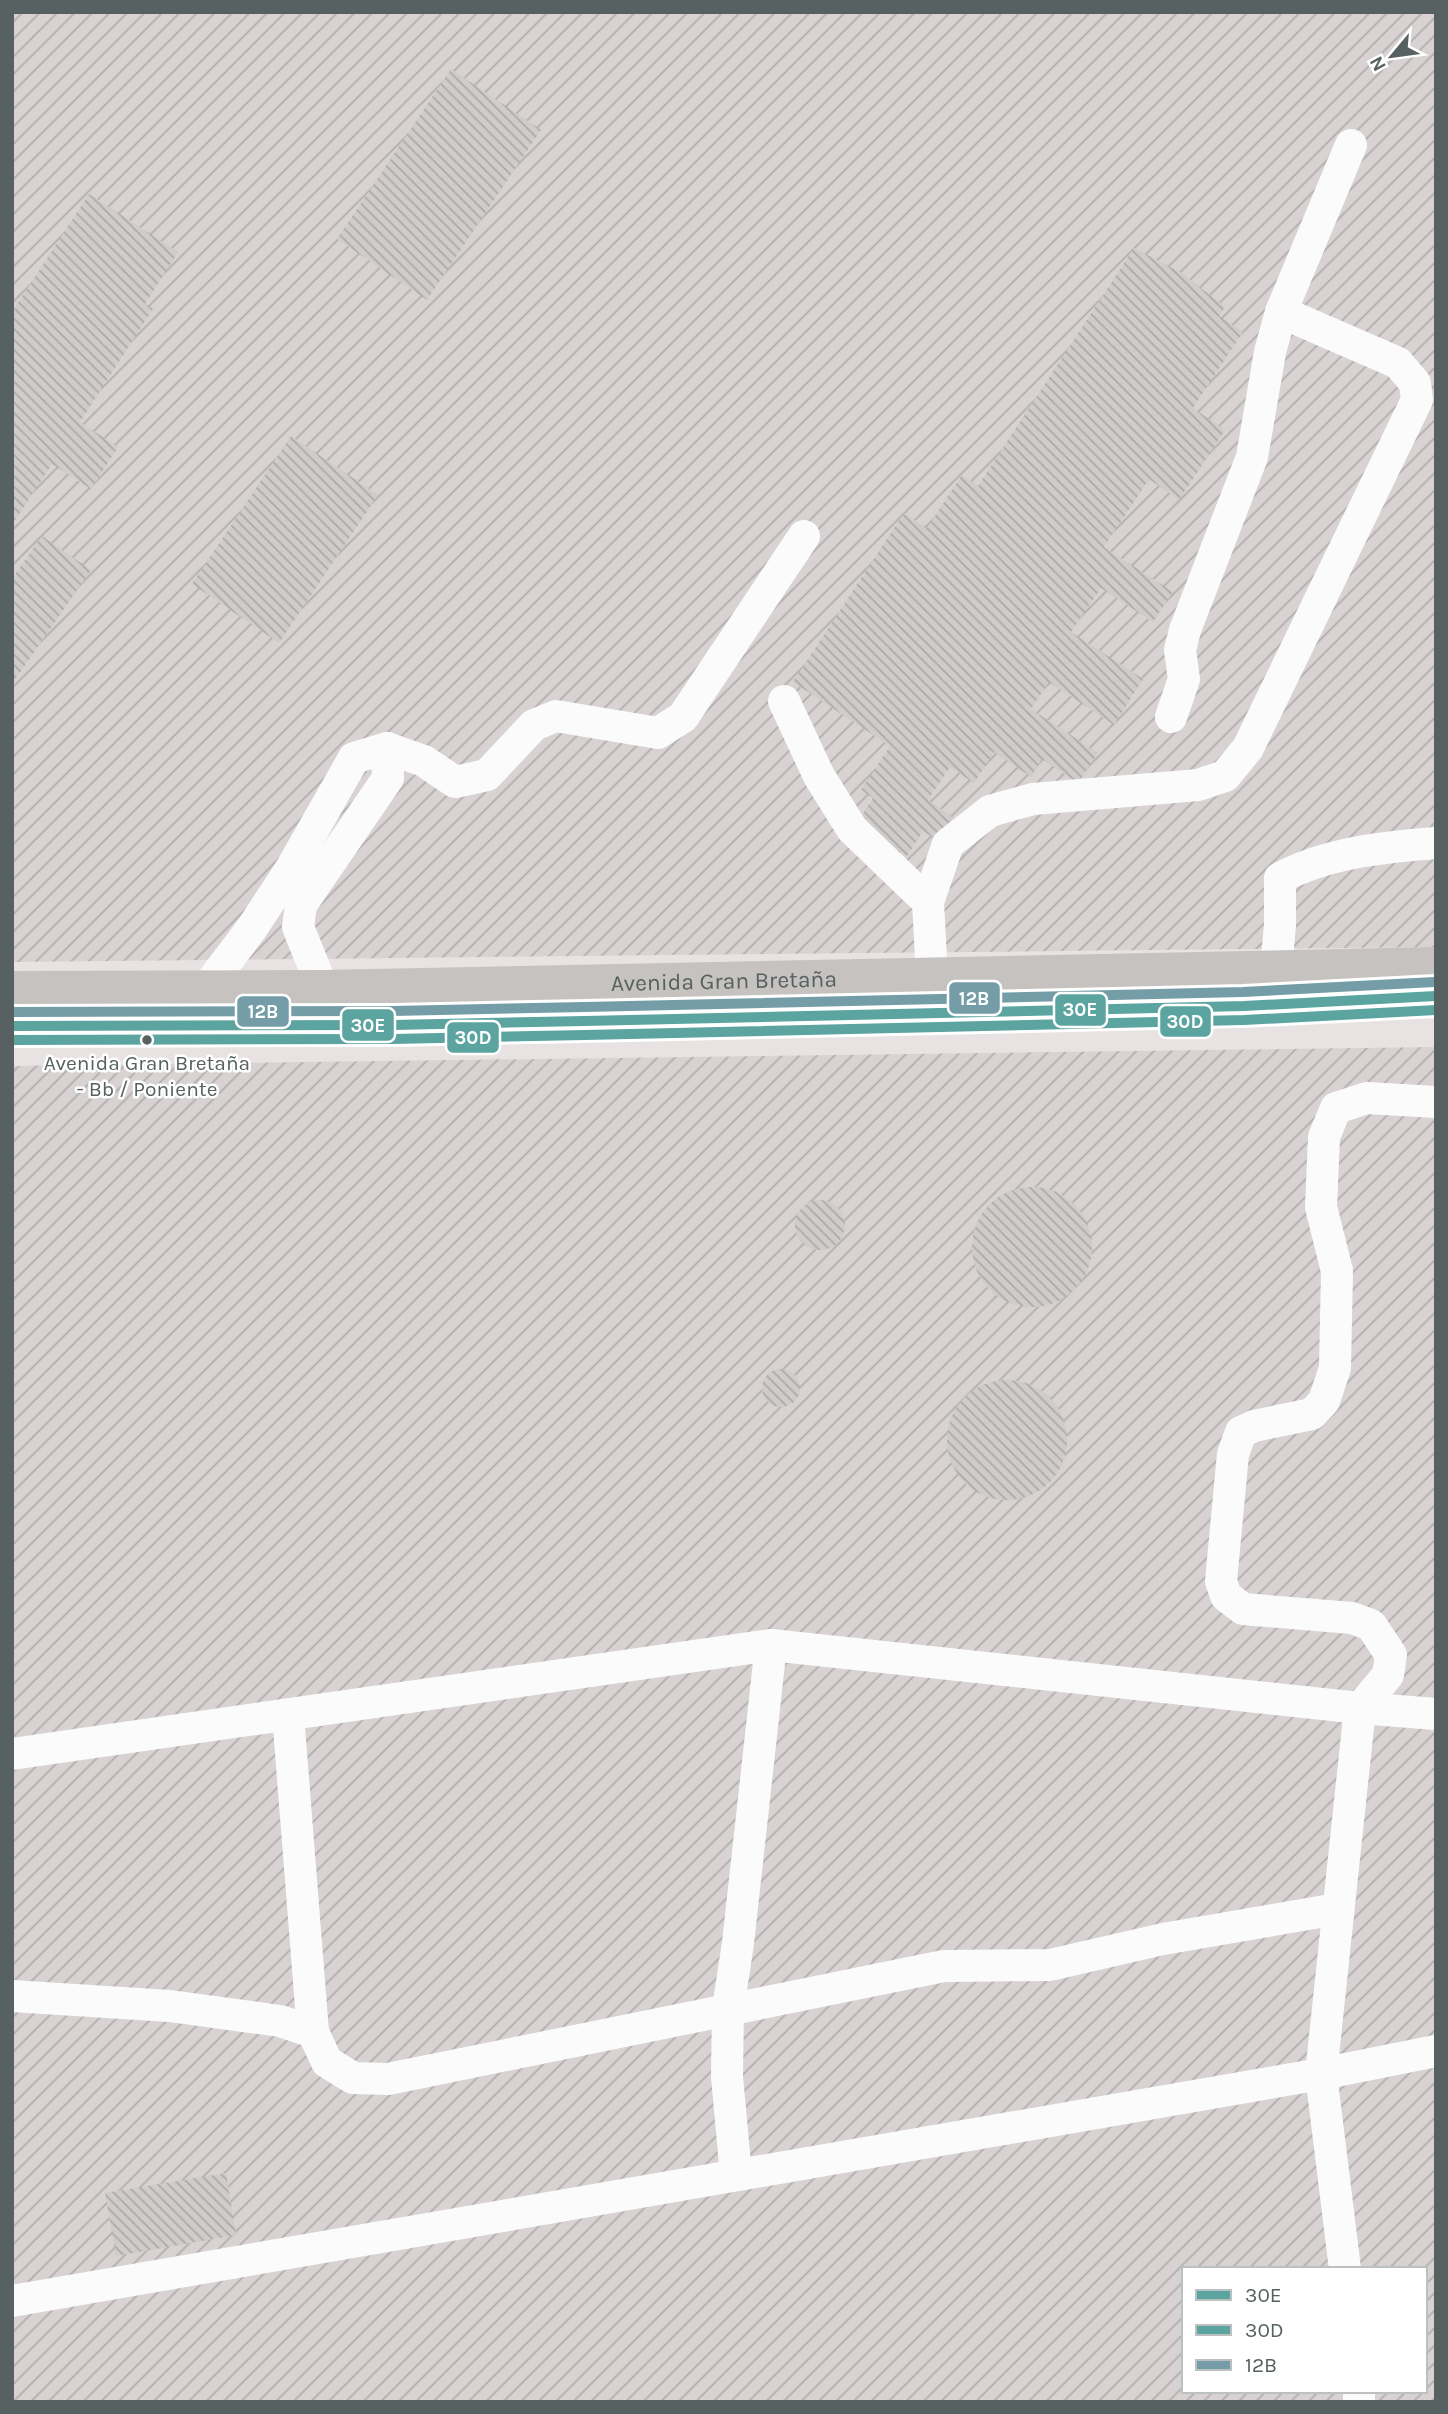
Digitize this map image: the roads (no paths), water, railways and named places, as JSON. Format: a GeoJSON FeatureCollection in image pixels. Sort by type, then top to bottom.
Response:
{"type":"FeatureCollection","features":[{"type":"Feature","properties":{"kind":"main road","name":"Avenida Gran Bretaña"},"geometry":{"type":"LineString","coordinates":[[12,990],[323,989],[1436,966]]}},
{"type":"Feature","properties":{"kind":"main road","name":"Avenida Gran Bretaña"},"geometry":{"type":"LineString","coordinates":[[12,1026],[380,1025],[598,1021],[1244,1006],[1436,996]]}},
{"type":"Feature","properties":{"kind":"lane"},"geometry":{"type":"LineString","coordinates":[[1171,717],[1184,679],[1180,650],[1185,630],[1252,457],[1270,352],[1281,312],[1351,145]]}},
{"type":"Feature","properties":{"kind":"lane"},"geometry":{"type":"LineString","coordinates":[[932,976],[928,902],[948,844],[990,811],[1033,799],[1198,785],[1225,776],[1248,748],[1417,400],[1415,383],[1398,363],[1281,312]]}},
{"type":"Feature","properties":{"kind":"lane"},"geometry":{"type":"LineString","coordinates":[[205,990],[252,928],[306,872],[388,778],[387,748],[425,761],[454,782],[487,775],[534,725],[556,716],[658,733],[683,717],[804,536]]}},
{"type":"Feature","properties":{"kind":"lane"},"geometry":{"type":"LineString","coordinates":[[784,701],[819,776],[852,829],[928,902]]}},
{"type":"Feature","properties":{"kind":"lane"},"geometry":{"type":"LineString","coordinates":[[1276,969],[1280,878],[1300,867],[1380,848],[1436,843]]}},
{"type":"Feature","properties":{"kind":"lane"},"geometry":{"type":"LineString","coordinates":[[306,872],[298,927],[323,989]]}},
{"type":"Feature","properties":{"kind":"lane"},"geometry":{"type":"LineString","coordinates":[[1345,2267],[1321,2074],[1360,1708],[1388,1675],[1391,1655],[1371,1625],[1352,1618],[1242,1609],[1226,1596],[1221,1581],[1233,1454],[1241,1432],[1254,1426],[1312,1414],[1324,1401],[1335,1368],[1337,1271],[1321,1207],[1324,1137],[1336,1108],[1367,1098],[1436,1102]]}},
{"type":"Feature","properties":{"kind":"lane"},"geometry":{"type":"LineString","coordinates":[[736,2175],[727,2077],[727,2009],[738,1943],[771,1645]]}},
{"type":"Feature","properties":{"kind":"lane"},"geometry":{"type":"LineString","coordinates":[[12,1754],[771,1645],[1436,1714]]}},
{"type":"Feature","properties":{"kind":"lane"},"geometry":{"type":"LineString","coordinates":[[288,1715],[313,2032],[327,2062],[353,2078],[388,2078],[944,1966],[1049,1965],[1163,1938],[1337,1909]]}},
{"type":"Feature","properties":{"kind":"lane"},"geometry":{"type":"LineString","coordinates":[[12,1996],[170,2006],[280,2021],[313,2032]]}},
{"type":"Feature","properties":{"kind":"lane"},"geometry":{"type":"LineString","coordinates":[[12,2301],[1321,2074],[1436,2051]]}},
{"type":"Feature","properties":{"kind":"place","name":"Avenida Gran Bretaña - Bb / Poniente"},"geometry":{"type":"Point","coordinates":[147,1040]}}]}
